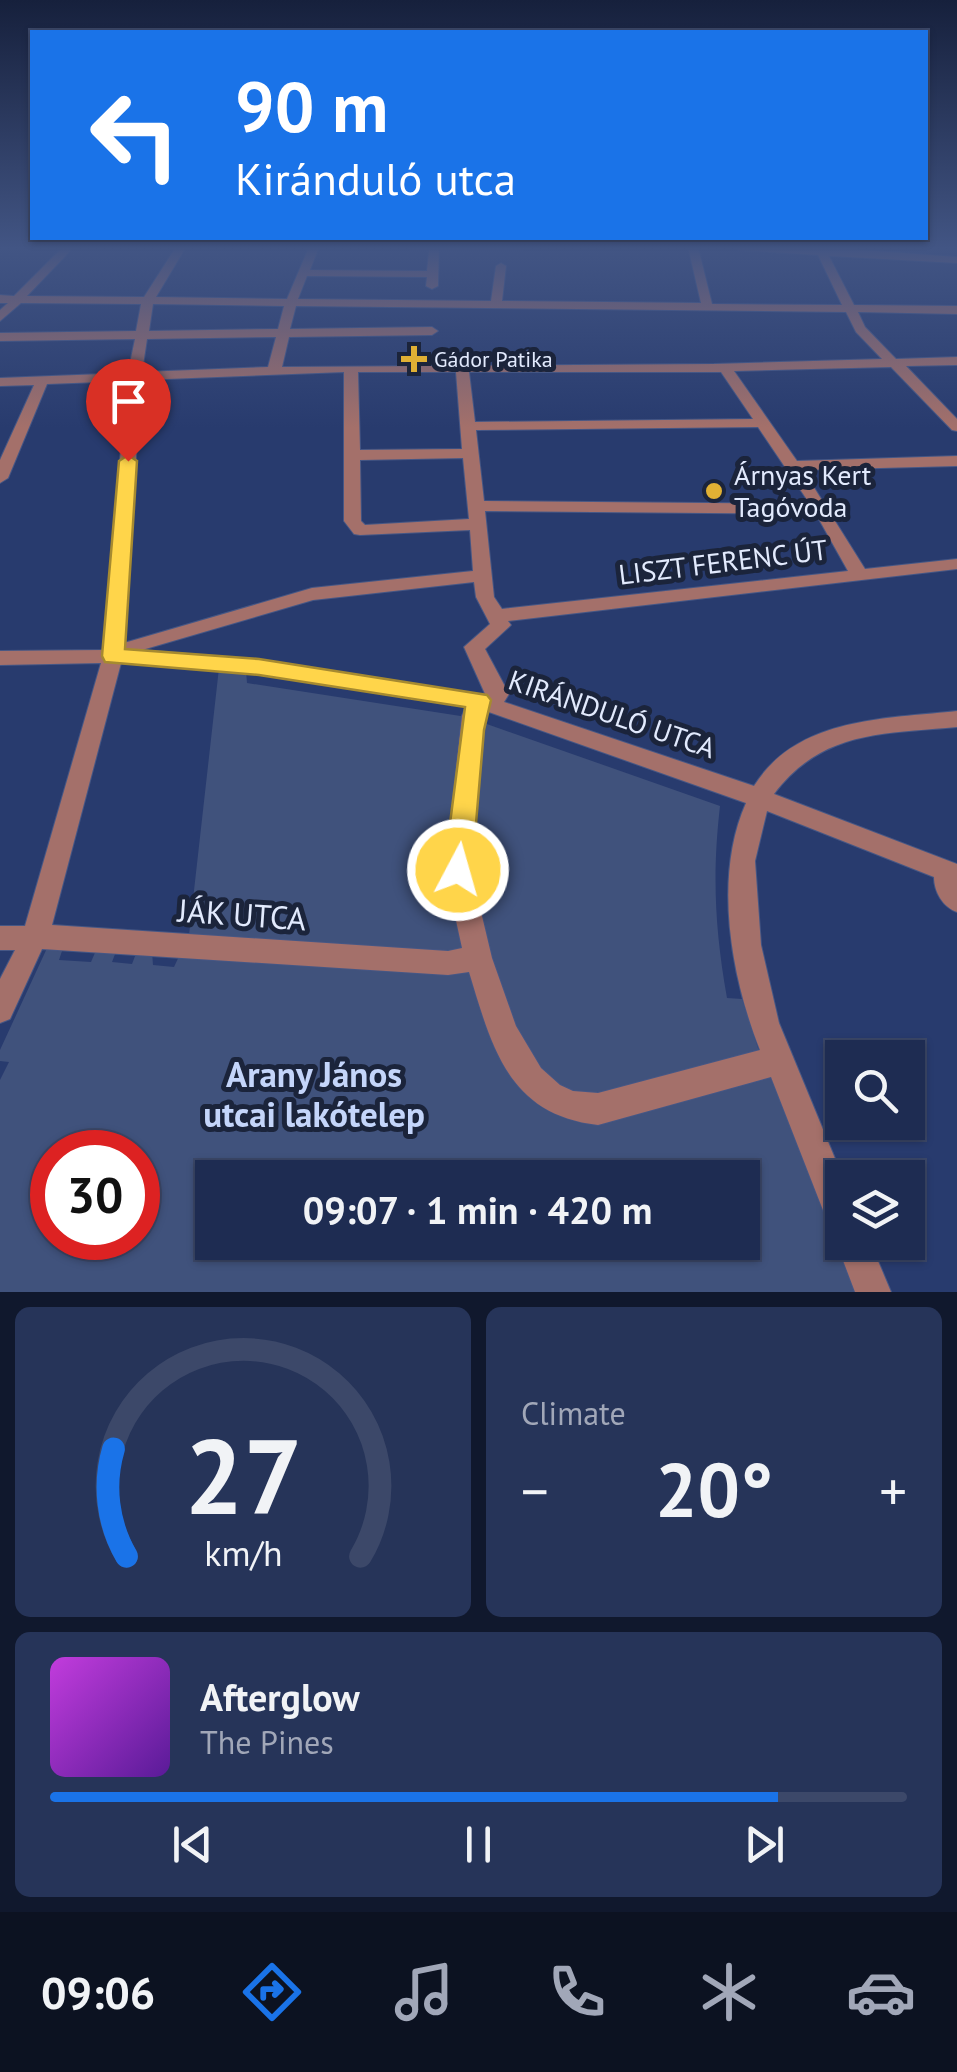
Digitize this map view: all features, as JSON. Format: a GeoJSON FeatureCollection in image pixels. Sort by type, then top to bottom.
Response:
{"type":"FeatureCollection","features":[{"type":"Feature","properties":{"kind":"street"},"geometry":{"type":"LineString","coordinates":[[0,1009],[34,938],[68,833],[113,656],[134,377],[147,307]]}},
{"type":"Feature","properties":{"kind":"street"},"geometry":{"type":"LineString","coordinates":[[274,371],[291,307]]}},
{"type":"Feature","properties":{"kind":"street"},"geometry":{"type":"LineString","coordinates":[[431,368],[432,307]]}},
{"type":"Feature","properties":{"kind":"street"},"geometry":{"type":"LineString","coordinates":[[799,307],[957,310]]}},
{"type":"Feature","properties":{"kind":"street"},"geometry":{"type":"LineString","coordinates":[[849,308],[865,335],[957,428]]}},
{"type":"Feature","properties":{"kind":"street"},"geometry":{"type":"LineString","coordinates":[[0,337],[432,331]]}},
{"type":"Feature","properties":{"kind":"street"},"geometry":{"type":"LineString","coordinates":[[0,382],[351,368],[726,368],[957,361]]}},
{"type":"Feature","properties":{"kind":"street"},"geometry":{"type":"LineString","coordinates":[[351,368],[354,522],[360,530],[477,515],[821,509]]}},
{"type":"Feature","properties":{"kind":"street"},"geometry":{"type":"LineString","coordinates":[[462,368],[485,597],[501,628],[474,648],[498,694],[486,702],[472,730],[458,870],[478,958],[520,1066],[535,1086],[562,1104],[598,1109],[778,1060]]}},
{"type":"Feature","properties":{"kind":"street"},"geometry":{"type":"LineString","coordinates":[[726,368],[821,509],[859,574]]}},
{"type":"Feature","properties":{"kind":"street"},"geometry":{"type":"LineString","coordinates":[[0,478],[42,381]]}},
{"type":"Feature","properties":{"kind":"street"},"geometry":{"type":"LineString","coordinates":[[468,426],[761,422]]}},
{"type":"Feature","properties":{"kind":"street"},"geometry":{"type":"LineString","coordinates":[[352,455],[471,454]]}},
{"type":"Feature","properties":{"kind":"street"},"geometry":{"type":"LineString","coordinates":[[792,466],[957,460]]}},
{"type":"Feature","properties":{"kind":"street","name":"LISZT FERENC ÚT"},"geometry":{"type":"LineString","coordinates":[[496,616],[957,564]]}},
{"type":"Feature","properties":{"kind":"street"},"geometry":{"type":"LineString","coordinates":[[113,656],[145,641],[312,594],[482,576]]}},
{"type":"Feature","properties":{"kind":"street","name":"KIRÁNDULÓ UTCA"},"geometry":{"type":"LineString","coordinates":[[0,658],[113,656],[259,667],[486,702],[760,798],[952,873]]}},
{"type":"Feature","properties":{"kind":"street"},"geometry":{"type":"LineString","coordinates":[[825,1175],[778,1060],[756,994],[743,918],[746,822],[760,798],[796,755],[827,738],[957,719]]}},
{"type":"Feature","properties":{"kind":"street"},"geometry":{"type":"LineString","coordinates":[[952,873],[947,886],[957,901]]}},
{"type":"Feature","properties":{"kind":"street","name":"JÁK UTCA"},"geometry":{"type":"LineString","coordinates":[[0,938],[448,964],[478,958]]}},
{"type":"Feature","properties":{"kind":"street"},"geometry":{"type":"LineString","coordinates":[[860,1260],[873,1292]]}},
{"type":"Feature","properties":{"kind":"shaded area"},"geometry":{"type":"Polygon","coordinates":[[[219,668],[246,671],[247,683],[467,717],[720,806],[716,903],[727,998],[742,999],[758,1048],[775,1077],[825,1202],[825,1260],[848,1260],[861,1292],[0,1292],[0,1080],[9,1062],[0,1061],[0,1050],[48,946],[63,948],[59,960],[91,962],[97,948],[117,949],[112,962],[132,964],[137,951],[152,952],[153,965],[174,967],[189,935],[219,668]]]}},
{"type":"Feature","properties":{"kind":"place","name":"Gádor Patika"},"geometry":{"type":"Point","coordinates":[414,359]}},
{"type":"Feature","properties":{"kind":"place","name":"Árnyas Kert Tagóvoda"},"geometry":{"type":"Point","coordinates":[714,491]}},
{"type":"Feature","properties":{"kind":"district","name":"Arany János utcai lakótelep"},"geometry":{"type":"Point","coordinates":[314,1095]}},
{"type":"Feature","properties":{"kind":"route"},"geometry":{"type":"LineString","coordinates":[[128,461],[113,656],[259,667],[479,700],[474,713],[458,870]]}}]}
